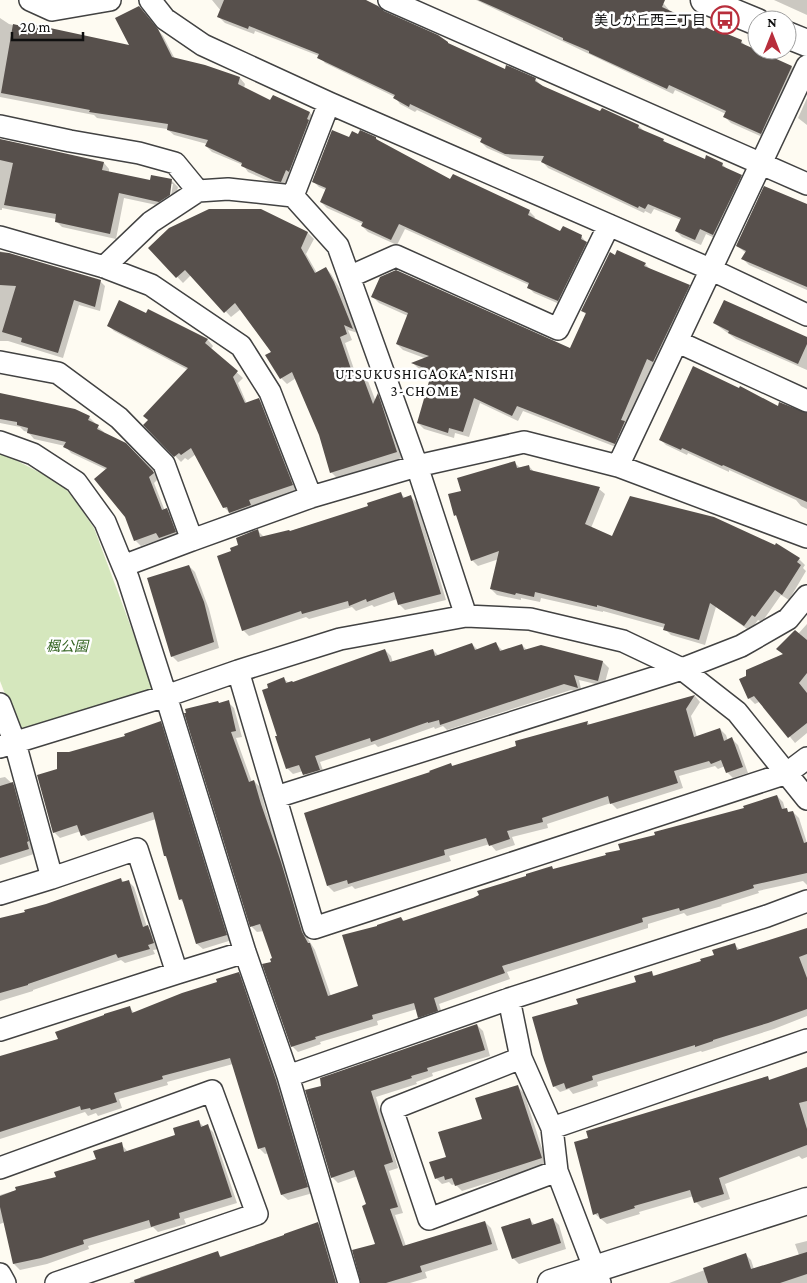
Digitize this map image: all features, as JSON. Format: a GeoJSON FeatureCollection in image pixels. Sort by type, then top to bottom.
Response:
{"type":"FeatureCollection","features":[{"type":"Feature","properties":{"kind":"street"},"geometry":{"type":"LineString","coordinates":[[30,0],[52,10],[110,0]]}},
{"type":"Feature","properties":{"kind":"street"},"geometry":{"type":"LineString","coordinates":[[150,0],[165,19],[203,45],[329,103],[712,270],[807,315]]}},
{"type":"Feature","properties":{"kind":"street"},"geometry":{"type":"LineString","coordinates":[[389,0],[807,184]]}},
{"type":"Feature","properties":{"kind":"street"},"geometry":{"type":"LineString","coordinates":[[704,0],[747,18]]}},
{"type":"Feature","properties":{"kind":"street"},"geometry":{"type":"LineString","coordinates":[[618,466],[807,66]]}},
{"type":"Feature","properties":{"kind":"street"},"geometry":{"type":"LineString","coordinates":[[293,196],[329,103]]}},
{"type":"Feature","properties":{"kind":"street"},"geometry":{"type":"LineString","coordinates":[[0,126],[139,153],[175,163],[198,191]]}},
{"type":"Feature","properties":{"kind":"street"},"geometry":{"type":"LineString","coordinates":[[104,267],[151,222],[198,191],[228,189],[293,196],[338,246],[418,466],[466,616]]}},
{"type":"Feature","properties":{"kind":"street"},"geometry":{"type":"LineString","coordinates":[[349,277],[396,256],[558,330],[609,226]]}},
{"type":"Feature","properties":{"kind":"street"},"geometry":{"type":"LineString","coordinates":[[0,237],[104,267],[151,285],[241,346],[270,392],[311,497]]}},
{"type":"Feature","properties":{"kind":"street"},"geometry":{"type":"LineString","coordinates":[[678,342],[807,401]]}},
{"type":"Feature","properties":{"kind":"street"},"geometry":{"type":"LineString","coordinates":[[0,362],[58,373],[119,418],[164,464],[192,540]]}},
{"type":"Feature","properties":{"kind":"street"},"geometry":{"type":"LineString","coordinates":[[0,442],[33,454],[76,482],[105,522],[123,566],[166,696],[245,952],[288,1076],[349,1283]]}},
{"type":"Feature","properties":{"kind":"street"},"geometry":{"type":"LineString","coordinates":[[123,566],[311,497],[418,466],[524,442],[618,466],[807,537]]}},
{"type":"Feature","properties":{"kind":"street"},"geometry":{"type":"LineString","coordinates":[[276,797],[682,668],[742,646],[788,618],[807,596]]}},
{"type":"Feature","properties":{"kind":"street"},"geometry":{"type":"LineString","coordinates":[[8,745],[340,639],[466,616],[530,619],[623,641],[682,668],[737,712],[807,799]]}},
{"type":"Feature","properties":{"kind":"street"},"geometry":{"type":"LineString","coordinates":[[238,671],[314,928],[788,773],[807,758]]}},
{"type":"Feature","properties":{"kind":"street"},"geometry":{"type":"LineString","coordinates":[[0,704],[8,745],[52,878]]}},
{"type":"Feature","properties":{"kind":"street"},"geometry":{"type":"LineString","coordinates":[[0,894],[137,849],[176,973]]}},
{"type":"Feature","properties":{"kind":"street"},"geometry":{"type":"LineString","coordinates":[[288,1076],[508,999],[767,916],[807,901]]}},
{"type":"Feature","properties":{"kind":"street"},"geometry":{"type":"LineString","coordinates":[[0,1030],[245,952]]}},
{"type":"Feature","properties":{"kind":"street"},"geometry":{"type":"LineString","coordinates":[[508,999],[521,1058],[552,1128],[557,1171],[598,1276]]}},
{"type":"Feature","properties":{"kind":"street"},"geometry":{"type":"LineString","coordinates":[[552,1128],[807,1040]]}},
{"type":"Feature","properties":{"kind":"street"},"geometry":{"type":"LineString","coordinates":[[521,1058],[392,1109],[429,1219],[557,1171]]}},
{"type":"Feature","properties":{"kind":"street"},"geometry":{"type":"LineString","coordinates":[[0,1168],[212,1092],[257,1214],[56,1283]]}},
{"type":"Feature","properties":{"kind":"street"},"geometry":{"type":"LineString","coordinates":[[551,1283],[598,1276],[807,1200]]}},
{"type":"Feature","properties":{"kind":"street"},"geometry":{"type":"LineString","coordinates":[[0,1274],[5,1283]]}},
{"type":"Feature","properties":{"kind":"green space","name":"楓公園"},"geometry":{"type":"Polygon","coordinates":[[[0,452],[60,483],[73,497],[94,528],[154,689],[20,733],[0,681],[0,452]]]}},
{"type":"Feature","properties":{"kind":"building"},"geometry":{"type":"Polygon","coordinates":[[[224,0],[366,0],[384,11],[438,35],[448,43],[505,69],[506,65],[536,78],[535,81],[543,86],[600,111],[602,108],[639,125],[638,128],[664,139],[663,141],[705,159],[706,155],[723,163],[722,166],[742,175],[713,235],[700,229],[695,240],[675,231],[681,218],[648,204],[645,209],[639,206],[638,208],[541,162],[544,156],[505,154],[480,142],[482,138],[410,104],[409,107],[393,98],[395,95],[317,58],[319,54],[249,26],[248,29],[217,17],[224,0]]]}},
{"type":"Feature","properties":{"kind":"building"},"geometry":{"type":"Polygon","coordinates":[[[478,0],[665,0],[662,7],[714,31],[715,29],[742,40],[741,43],[747,46],[747,60],[779,60],[792,66],[761,134],[723,117],[726,111],[669,85],[667,89],[589,53],[589,51],[563,40],[563,38],[478,0]]]}},
{"type":"Feature","properties":{"kind":"building"},"geometry":{"type":"Polygon","coordinates":[[[139,6],[158,29],[172,57],[205,65],[240,77],[238,84],[270,100],[273,95],[310,112],[307,119],[309,120],[289,172],[286,170],[281,182],[241,166],[242,163],[205,146],[208,140],[167,130],[168,124],[89,112],[90,110],[1,93],[13,24],[35,29],[36,25],[129,45],[115,18],[139,6]]]}},
{"type":"Feature","properties":{"kind":"building"},"geometry":{"type":"Polygon","coordinates":[[[332,130],[349,137],[352,131],[358,134],[360,130],[376,137],[376,139],[450,179],[453,174],[530,210],[528,215],[560,231],[563,226],[582,235],[581,239],[587,242],[558,301],[527,288],[529,283],[399,224],[391,240],[361,226],[363,222],[320,202],[326,188],[312,182],[332,130]]]}},
{"type":"Feature","properties":{"kind":"building"},"geometry":{"type":"Polygon","coordinates":[[[0,139],[104,162],[102,170],[150,180],[151,175],[172,179],[170,195],[159,202],[119,193],[110,234],[55,222],[56,214],[4,205],[13,163],[0,160],[0,139]]]}},
{"type":"Feature","properties":{"kind":"building"},"geometry":{"type":"Polygon","coordinates":[[[764,186],[807,204],[807,287],[741,259],[746,251],[736,246],[764,186]]]}},
{"type":"Feature","properties":{"kind":"building"},"geometry":{"type":"Polygon","coordinates":[[[209,209],[261,209],[308,232],[301,248],[315,273],[326,267],[334,282],[353,329],[344,325],[347,334],[340,337],[352,372],[360,369],[373,404],[378,393],[397,452],[330,473],[319,435],[292,372],[280,379],[265,355],[271,352],[235,303],[224,313],[185,270],[176,278],[148,248],[169,228],[209,209]]]}},
{"type":"Feature","properties":{"kind":"building"},"geometry":{"type":"Polygon","coordinates":[[[617,250],[646,263],[644,266],[690,285],[653,362],[647,359],[621,420],[625,421],[615,444],[517,406],[512,416],[474,398],[463,432],[449,428],[448,433],[417,423],[432,371],[411,363],[429,356],[396,344],[408,313],[371,297],[380,277],[396,270],[570,348],[586,313],[581,311],[610,252],[615,255],[617,250]]]}},
{"type":"Feature","properties":{"kind":"building"},"geometry":{"type":"Polygon","coordinates":[[[0,252],[101,280],[95,307],[74,300],[58,353],[21,342],[22,338],[2,332],[16,286],[0,285],[0,252]]]}},
{"type":"Feature","properties":{"kind":"building"},"geometry":{"type":"Polygon","coordinates":[[[119,300],[146,313],[148,309],[208,339],[205,343],[238,371],[233,377],[245,403],[259,398],[293,485],[249,500],[251,505],[229,513],[227,507],[223,508],[191,448],[181,455],[179,453],[174,457],[143,425],[148,420],[143,416],[188,368],[107,326],[119,300]]]}},
{"type":"Feature","properties":{"kind":"building"},"geometry":{"type":"Polygon","coordinates":[[[724,300],[807,337],[807,344],[798,364],[728,333],[729,331],[713,323],[724,300]]]}},
{"type":"Feature","properties":{"kind":"building"},"geometry":{"type":"Polygon","coordinates":[[[693,366],[739,388],[740,386],[778,406],[779,402],[807,413],[807,502],[723,465],[659,440],[693,366]]]}},
{"type":"Feature","properties":{"kind":"building"},"geometry":{"type":"Polygon","coordinates":[[[0,393],[75,409],[90,416],[88,420],[99,425],[97,429],[126,443],[153,471],[154,473],[149,477],[162,510],[167,508],[176,532],[159,538],[156,533],[134,541],[125,517],[94,479],[107,468],[63,447],[66,442],[27,433],[28,428],[17,425],[17,422],[0,419],[0,393]]]}},
{"type":"Feature","properties":{"kind":"building"},"geometry":{"type":"Polygon","coordinates":[[[515,461],[517,468],[529,465],[530,470],[600,487],[585,524],[612,536],[630,496],[714,517],[775,545],[776,543],[800,558],[797,562],[801,565],[782,595],[775,590],[755,617],[752,615],[744,626],[710,603],[699,640],[663,630],[665,624],[597,605],[597,607],[535,592],[534,597],[490,589],[499,551],[471,561],[448,494],[461,491],[457,478],[515,461]]]}},
{"type":"Feature","properties":{"kind":"building"},"geometry":{"type":"Polygon","coordinates":[[[401,492],[403,498],[411,495],[441,594],[398,605],[394,592],[367,602],[366,599],[349,606],[348,601],[302,614],[301,611],[242,631],[217,556],[231,551],[230,548],[238,545],[236,538],[258,529],[260,537],[290,531],[368,506],[367,503],[401,492]]]}},
{"type":"Feature","properties":{"kind":"building"},"geometry":{"type":"Polygon","coordinates":[[[189,565],[204,602],[214,642],[171,657],[147,578],[189,565]]]}},
{"type":"Feature","properties":{"kind":"building"},"geometry":{"type":"Polygon","coordinates":[[[795,630],[807,640],[807,673],[799,683],[807,693],[807,723],[788,738],[754,696],[748,699],[739,679],[746,676],[746,670],[783,654],[776,649],[795,630]]]}},
{"type":"Feature","properties":{"kind":"building"},"geometry":{"type":"Polygon","coordinates":[[[496,642],[500,651],[522,644],[524,650],[541,645],[603,661],[598,681],[574,675],[578,688],[564,684],[440,725],[439,720],[428,722],[371,742],[370,738],[315,756],[320,770],[303,775],[299,765],[286,769],[262,690],[268,688],[267,684],[284,677],[286,683],[293,682],[385,649],[390,662],[433,649],[435,656],[472,643],[475,650],[496,642]]]}},
{"type":"Feature","properties":{"kind":"building"},"geometry":{"type":"Polygon","coordinates":[[[695,695],[686,709],[694,737],[720,728],[724,741],[732,737],[743,767],[726,773],[721,760],[711,764],[709,761],[674,771],[678,783],[610,804],[608,796],[542,818],[543,822],[507,831],[510,839],[489,846],[486,838],[444,850],[445,855],[348,884],[347,880],[327,886],[304,813],[430,772],[451,763],[452,766],[516,746],[515,741],[588,721],[587,725],[695,695]]]}},
{"type":"Feature","properties":{"kind":"building"},"geometry":{"type":"Polygon","coordinates":[[[229,700],[236,731],[231,732],[249,782],[254,780],[302,932],[308,943],[310,943],[328,996],[358,986],[342,935],[377,926],[401,917],[403,921],[473,898],[479,895],[477,891],[526,876],[526,874],[552,866],[553,869],[606,855],[605,853],[620,850],[618,844],[655,835],[654,832],[744,808],[743,806],[777,795],[782,809],[787,808],[788,812],[793,811],[804,843],[807,842],[807,873],[753,885],[754,888],[680,911],[679,908],[642,918],[643,922],[502,966],[505,973],[434,998],[438,1011],[418,1018],[414,1003],[372,1015],[373,1019],[315,1037],[316,1039],[291,1047],[262,964],[271,962],[270,959],[272,958],[260,924],[250,927],[184,713],[186,713],[185,709],[229,700]]]}},
{"type":"Feature","properties":{"kind":"building"},"geometry":{"type":"Polygon","coordinates":[[[161,721],[227,935],[196,944],[182,899],[179,900],[166,856],[164,856],[153,812],[81,836],[77,825],[53,833],[37,775],[57,769],[57,752],[69,752],[125,736],[124,734],[161,721]]]}},
{"type":"Feature","properties":{"kind":"building"},"geometry":{"type":"Polygon","coordinates":[[[13,782],[29,841],[27,842],[29,849],[0,858],[0,786],[13,782]]]}},
{"type":"Feature","properties":{"kind":"building"},"geometry":{"type":"Polygon","coordinates":[[[121,878],[122,882],[129,880],[143,927],[148,925],[154,943],[148,945],[150,949],[118,958],[116,954],[0,993],[0,918],[25,912],[24,910],[121,878]]]}},
{"type":"Feature","properties":{"kind":"building"},"geometry":{"type":"Polygon","coordinates":[[[807,928],[807,954],[799,957],[807,978],[807,1009],[695,1047],[695,1045],[592,1076],[593,1080],[566,1089],[564,1083],[553,1087],[532,1017],[578,1004],[576,999],[636,982],[634,976],[652,971],[653,976],[701,961],[700,959],[714,955],[712,950],[735,943],[737,950],[807,928]]]}},
{"type":"Feature","properties":{"kind":"building"},"geometry":{"type":"Polygon","coordinates":[[[239,972],[276,1080],[308,1187],[281,1195],[265,1147],[258,1149],[230,1058],[162,1076],[163,1079],[114,1093],[117,1102],[91,1110],[90,1108],[81,1110],[80,1106],[0,1132],[0,1056],[58,1039],[55,1032],[104,1014],[130,1006],[132,1013],[182,993],[217,982],[216,979],[239,972]]]}},
{"type":"Feature","properties":{"kind":"building"},"geometry":{"type":"Polygon","coordinates":[[[477,1024],[485,1050],[427,1068],[428,1071],[411,1076],[412,1078],[371,1091],[393,1162],[384,1165],[398,1207],[390,1209],[403,1246],[485,1221],[492,1244],[420,1266],[422,1272],[386,1283],[361,1283],[352,1250],[375,1244],[362,1206],[366,1204],[354,1170],[331,1178],[305,1090],[321,1086],[320,1078],[477,1024]]]}},
{"type":"Feature","properties":{"kind":"building"},"geometry":{"type":"Polygon","coordinates":[[[807,1067],[807,1101],[799,1103],[807,1129],[807,1145],[719,1178],[724,1194],[694,1203],[690,1190],[634,1206],[635,1208],[600,1219],[598,1213],[593,1215],[574,1142],[588,1138],[586,1131],[768,1076],[769,1080],[807,1067]]]}},
{"type":"Feature","properties":{"kind":"building"},"geometry":{"type":"Polygon","coordinates":[[[518,1085],[542,1158],[455,1186],[452,1178],[445,1180],[444,1176],[435,1179],[429,1162],[446,1157],[438,1132],[482,1119],[475,1098],[518,1085]]]}},
{"type":"Feature","properties":{"kind":"building"},"geometry":{"type":"Polygon","coordinates":[[[199,1120],[201,1127],[208,1124],[232,1197],[179,1213],[180,1218],[151,1227],[149,1220],[83,1240],[84,1244],[41,1258],[13,1264],[0,1207],[0,1196],[16,1190],[15,1187],[56,1177],[54,1172],[96,1159],[93,1151],[122,1142],[124,1152],[175,1135],[173,1128],[199,1120]]]}},
{"type":"Feature","properties":{"kind":"building"},"geometry":{"type":"Polygon","coordinates":[[[530,1218],[532,1225],[553,1218],[561,1243],[512,1259],[501,1227],[530,1218]]]}},
{"type":"Feature","properties":{"kind":"building"},"geometry":{"type":"Polygon","coordinates":[[[318,1222],[336,1283],[135,1283],[134,1280],[218,1251],[220,1257],[318,1222]]]}},
{"type":"Feature","properties":{"kind":"building"},"geometry":{"type":"Polygon","coordinates":[[[807,1252],[807,1274],[780,1283],[708,1283],[703,1268],[746,1253],[751,1269],[807,1252]]]}},
{"type":"Feature","properties":{"kind":"place","name":"美しが丘西三丁目"},"geometry":{"type":"Point","coordinates":[725,20]}},
{"type":"Feature","properties":{"kind":"district","name":"UTSUKUSHIGAOKA-NISHI 3-CHOME"},"geometry":{"type":"Point","coordinates":[425,382]}}]}
